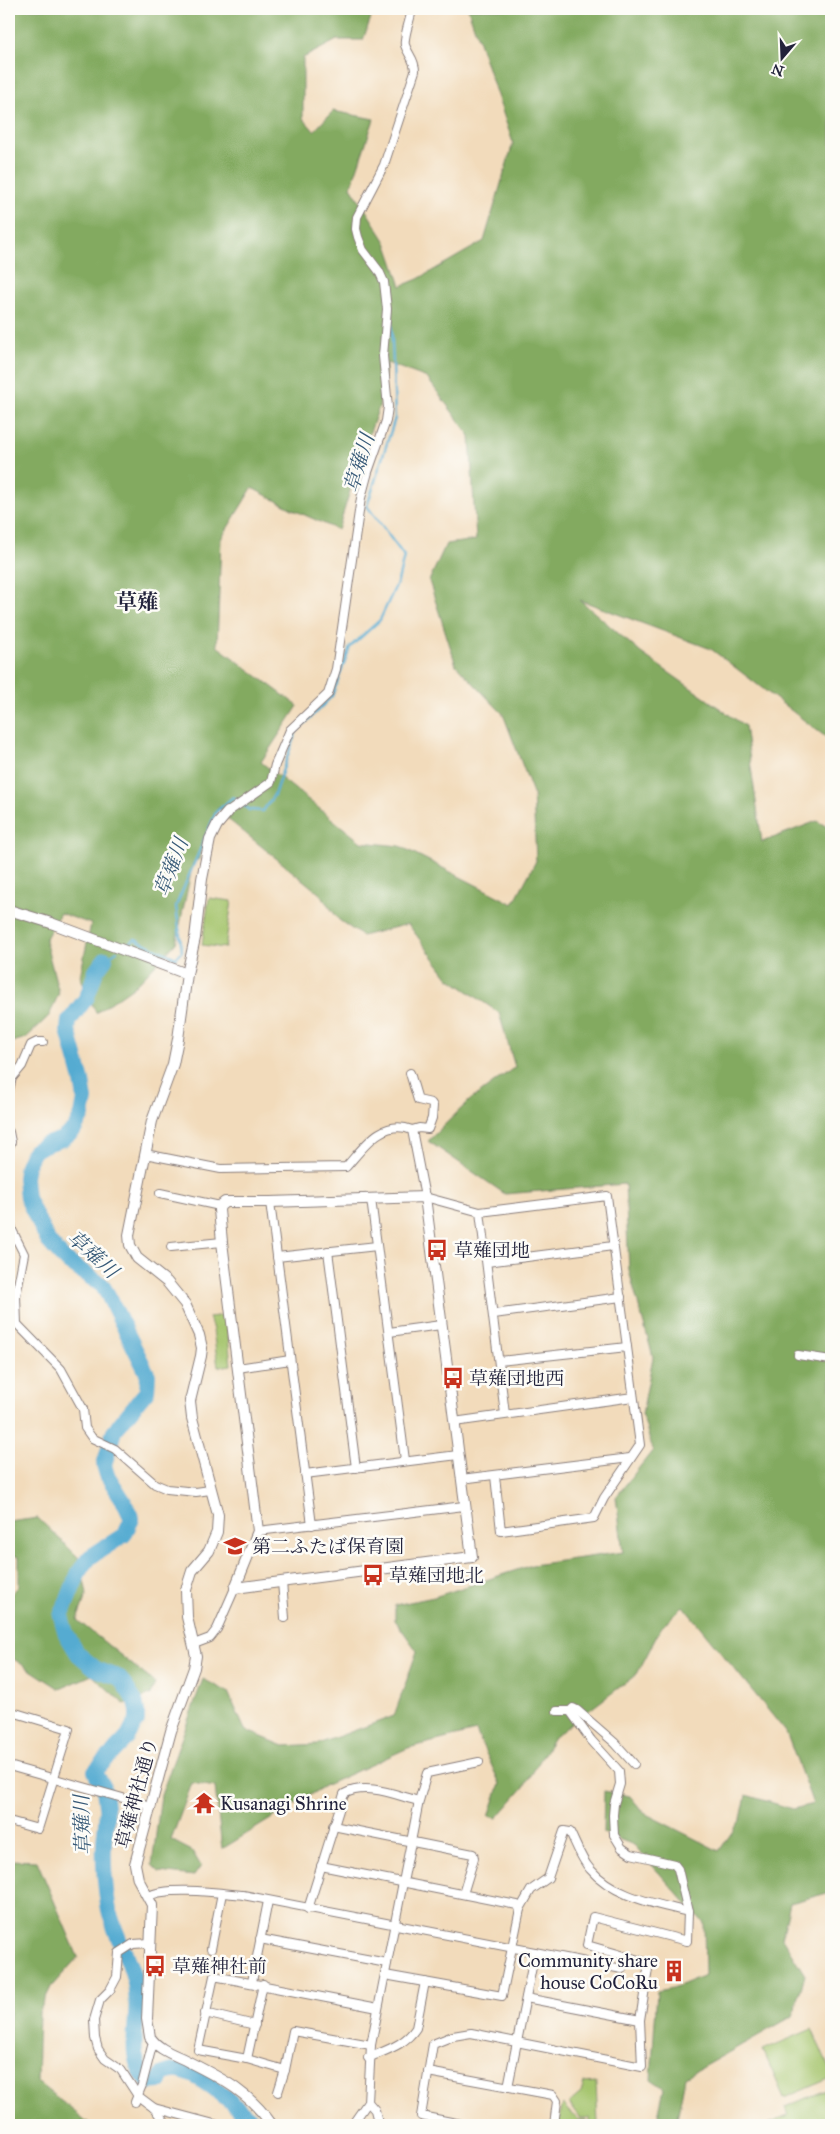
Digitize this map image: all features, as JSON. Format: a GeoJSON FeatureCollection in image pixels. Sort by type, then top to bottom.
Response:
{"type":"FeatureCollection","features":[{"type":"Feature","properties":{"kind":"street"},"geometry":{"type":"LineString","coordinates":[[228,812],[270,782],[278,757],[290,730],[328,694],[336,669],[361,498],[386,421],[388,406],[383,371],[386,292],[379,271],[363,250],[356,229],[361,208],[384,165],[415,71],[415,63],[405,45],[412,9]]}},
{"type":"Feature","properties":{"kind":"street","name":"草薙神社通り"},"geometry":{"type":"LineString","coordinates":[[153,2042],[148,2032],[147,2019],[152,1904],[138,1879],[135,1864],[171,1731],[194,1668],[194,1644],[187,1617],[186,1590],[192,1571],[208,1551],[217,1532],[218,1515],[210,1490],[190,1401],[201,1356],[202,1348],[199,1335],[185,1304],[167,1282],[136,1258],[130,1245],[131,1224],[152,1121],[173,1064],[210,839],[217,825],[228,812]]}},
{"type":"Feature","properties":{"kind":"street"},"geometry":{"type":"LineString","coordinates":[[9,910],[51,923],[187,974]]}},
{"type":"Feature","properties":{"kind":"street"},"geometry":{"type":"LineString","coordinates":[[9,1090],[12,1078],[22,1066],[31,1046],[37,1042],[43,1042]]}},
{"type":"Feature","properties":{"kind":"street"},"geometry":{"type":"LineString","coordinates":[[145,1154],[221,1169],[346,1167],[373,1137],[384,1130],[402,1126],[412,1130],[428,1128],[432,1118],[433,1106],[430,1103],[418,1100],[410,1074]]}},
{"type":"Feature","properties":{"kind":"street"},"geometry":{"type":"LineString","coordinates":[[235,1588],[472,1557],[425,1197],[412,1130]]}},
{"type":"Feature","properties":{"kind":"street"},"geometry":{"type":"LineString","coordinates":[[9,1132],[11,1142],[9,1147]]}},
{"type":"Feature","properties":{"kind":"street"},"geometry":{"type":"LineString","coordinates":[[160,1193],[220,1206]]}},
{"type":"Feature","properties":{"kind":"street"},"geometry":{"type":"LineString","coordinates":[[194,1644],[210,1638],[217,1630],[258,1530],[222,1242],[219,1210],[220,1206],[225,1202],[425,1197],[480,1212],[607,1196],[640,1445],[604,1498],[594,1518],[501,1531],[495,1476]]}},
{"type":"Feature","properties":{"kind":"street"},"geometry":{"type":"LineString","coordinates":[[371,1199],[405,1460]]}},
{"type":"Feature","properties":{"kind":"street"},"geometry":{"type":"LineString","coordinates":[[270,1202],[312,1525]]}},
{"type":"Feature","properties":{"kind":"street"},"geometry":{"type":"LineString","coordinates":[[480,1212],[505,1414]]}},
{"type":"Feature","properties":{"kind":"street"},"geometry":{"type":"LineString","coordinates":[[9,1214],[12,1230],[24,1254],[16,1296],[17,1324]]}},
{"type":"Feature","properties":{"kind":"street"},"geometry":{"type":"LineString","coordinates":[[171,1247],[222,1242]]}},
{"type":"Feature","properties":{"kind":"street"},"geometry":{"type":"LineString","coordinates":[[277,1257],[378,1246]]}},
{"type":"Feature","properties":{"kind":"street"},"geometry":{"type":"LineString","coordinates":[[487,1262],[613,1246]]}},
{"type":"Feature","properties":{"kind":"street"},"geometry":{"type":"LineString","coordinates":[[328,1251],[356,1468]]}},
{"type":"Feature","properties":{"kind":"street"},"geometry":{"type":"LineString","coordinates":[[494,1314],[621,1297]]}},
{"type":"Feature","properties":{"kind":"street"},"geometry":{"type":"LineString","coordinates":[[9,1320],[17,1324],[61,1369],[83,1409],[85,1428],[92,1438],[115,1449],[155,1484],[167,1489],[196,1492],[210,1490]]}},
{"type":"Feature","properties":{"kind":"street"},"geometry":{"type":"LineString","coordinates":[[389,1332],[441,1325]]}},
{"type":"Feature","properties":{"kind":"street"},"geometry":{"type":"LineString","coordinates":[[499,1362],[627,1348]]}},
{"type":"Feature","properties":{"kind":"street"},"geometry":{"type":"LineString","coordinates":[[798,1355],[831,1360]]}},
{"type":"Feature","properties":{"kind":"street"},"geometry":{"type":"LineString","coordinates":[[238,1368],[290,1360]]}},
{"type":"Feature","properties":{"kind":"street"},"geometry":{"type":"LineString","coordinates":[[454,1422],[633,1397]]}},
{"type":"Feature","properties":{"kind":"street"},"geometry":{"type":"LineString","coordinates":[[305,1474],[405,1460],[458,1455]]}},
{"type":"Feature","properties":{"kind":"street"},"geometry":{"type":"LineString","coordinates":[[461,1479],[630,1458]]}},
{"type":"Feature","properties":{"kind":"street"},"geometry":{"type":"LineString","coordinates":[[258,1530],[464,1506]]}},
{"type":"Feature","properties":{"kind":"street"},"geometry":{"type":"LineString","coordinates":[[282,1582],[285,1618]]}},
{"type":"Feature","properties":{"kind":"street"},"geometry":{"type":"LineString","coordinates":[[557,1711],[570,1711],[573,1708],[577,1710],[616,1743],[634,1764]]}},
{"type":"Feature","properties":{"kind":"street"},"geometry":{"type":"LineString","coordinates":[[9,1711],[69,1729],[38,1829],[9,1821]]}},
{"type":"Feature","properties":{"kind":"street"},"geometry":{"type":"LineString","coordinates":[[466,2125],[421,2116],[433,2044],[453,2036],[471,2033],[642,2067],[640,2020],[649,1963],[587,1945],[593,1917],[687,1941],[688,1912],[678,1868],[674,1864],[631,1854],[622,1848],[614,1835],[613,1816],[620,1784],[619,1771],[591,1740],[570,1711]]}},
{"type":"Feature","properties":{"kind":"street"},"geometry":{"type":"LineString","coordinates":[[352,2125],[368,2102],[368,2058],[370,2045],[404,1884],[419,1801],[427,1772],[479,1762]]}},
{"type":"Feature","properties":{"kind":"street"},"geometry":{"type":"LineString","coordinates":[[9,1766],[151,1806]]}},
{"type":"Feature","properties":{"kind":"street"},"geometry":{"type":"LineString","coordinates":[[308,1908],[344,1794],[354,1789],[365,1788],[419,1801]]}},
{"type":"Feature","properties":{"kind":"street"},"geometry":{"type":"LineString","coordinates":[[333,1826],[473,1854],[474,1858],[463,1894]]}},
{"type":"Feature","properties":{"kind":"street"},"geometry":{"type":"LineString","coordinates":[[385,1975],[502,1996],[520,1909],[531,1890],[548,1878],[564,1831],[570,1832],[589,1868],[604,1883],[628,1896],[688,1912]]}},
{"type":"Feature","properties":{"kind":"street"},"geometry":{"type":"LineString","coordinates":[[321,1866],[517,1905],[520,1909]]}},
{"type":"Feature","properties":{"kind":"street"},"geometry":{"type":"LineString","coordinates":[[149,1896],[157,1891],[243,1895],[622,1970],[624,1964]]}},
{"type":"Feature","properties":{"kind":"street"},"geometry":{"type":"LineString","coordinates":[[211,1949],[222,1893]]}},
{"type":"Feature","properties":{"kind":"street"},"geometry":{"type":"LineString","coordinates":[[252,1982],[268,1901]]}},
{"type":"Feature","properties":{"kind":"street"},"geometry":{"type":"LineString","coordinates":[[260,1939],[387,1962]]}},
{"type":"Feature","properties":{"kind":"street"},"geometry":{"type":"LineString","coordinates":[[150,1942],[133,1944],[119,1953],[117,1977],[110,1990],[100,2000],[94,2020],[98,2049],[105,2059],[121,2070],[136,2099],[154,2108],[218,2125]]}},
{"type":"Feature","properties":{"kind":"street"},"geometry":{"type":"LineString","coordinates":[[508,2086],[535,1952]]}},
{"type":"Feature","properties":{"kind":"street"},"geometry":{"type":"LineString","coordinates":[[285,2070],[247,2059],[198,2050],[214,1976],[263,1984],[378,2008]]}},
{"type":"Feature","properties":{"kind":"street"},"geometry":{"type":"LineString","coordinates":[[368,2058],[400,2044],[412,2034],[416,2028],[425,1982]]}},
{"type":"Feature","properties":{"kind":"street"},"geometry":{"type":"LineString","coordinates":[[247,2059],[263,1984]]}},
{"type":"Feature","properties":{"kind":"street"},"geometry":{"type":"LineString","coordinates":[[526,1998],[640,2020]]}},
{"type":"Feature","properties":{"kind":"street"},"geometry":{"type":"LineString","coordinates":[[205,2014],[255,2025]]}},
{"type":"Feature","properties":{"kind":"street"},"geometry":{"type":"LineString","coordinates":[[278,2092],[285,2070],[293,2031],[370,2045]]}},
{"type":"Feature","properties":{"kind":"street"},"geometry":{"type":"LineString","coordinates":[[136,2099],[142,2085],[153,2042],[244,2093],[262,2110],[272,2125]]}},
{"type":"Feature","properties":{"kind":"street"},"geometry":{"type":"LineString","coordinates":[[428,2072],[553,2095],[557,2101],[554,2125]]}},
{"type":"Feature","properties":{"kind":"street"},"geometry":{"type":"LineString","coordinates":[[368,2102],[375,2110],[378,2122]]}},
{"type":"Feature","properties":{"kind":"street"},"geometry":{"type":"LineString","coordinates":[[154,2108],[166,2125]]}},
{"type":"Feature","properties":{"kind":"green space"},"geometry":{"type":"Polygon","coordinates":[[[9,9],[374,9],[363,40],[337,40],[303,58],[303,118],[314,131],[333,111],[374,119],[351,187],[386,242],[401,286],[418,279],[484,241],[513,143],[468,9],[831,9],[831,741],[711,649],[580,600],[641,653],[745,726],[762,842],[817,821],[831,829],[831,1892],[790,1903],[782,1938],[805,1975],[793,2016],[685,2077],[677,2119],[684,2125],[656,2125],[664,2088],[651,2079],[657,1991],[673,1988],[705,1975],[704,1923],[634,1845],[603,1833],[604,1791],[630,1796],[644,1813],[719,1851],[741,1819],[746,1795],[793,1809],[813,1804],[786,1732],[683,1606],[661,1628],[637,1674],[554,1737],[524,1787],[497,1818],[489,1816],[500,1784],[476,1731],[408,1748],[326,1785],[222,1849],[215,1787],[192,1783],[171,1840],[192,1851],[201,1866],[194,1876],[159,1872],[152,1865],[161,1795],[203,1679],[228,1692],[245,1730],[284,1746],[318,1744],[394,1716],[417,1651],[395,1620],[395,1605],[434,1597],[532,1565],[623,1552],[616,1497],[653,1450],[642,1414],[653,1357],[629,1271],[625,1184],[505,1194],[428,1141],[469,1101],[515,1067],[499,1013],[449,978],[408,924],[362,936],[339,920],[320,894],[229,820],[219,807],[199,859],[193,863],[176,943],[136,985],[96,1013],[80,976],[91,924],[60,913],[45,940],[59,993],[49,1016],[26,1038],[9,1043],[9,9]],[[387,363],[379,407],[358,465],[338,530],[252,488],[221,539],[217,646],[298,706],[261,762],[361,842],[400,846],[513,904],[536,861],[533,793],[503,714],[456,665],[429,581],[446,544],[476,540],[470,436],[427,378],[387,363]]]}},
{"type":"Feature","properties":{"kind":"green space"},"geometry":{"type":"Polygon","coordinates":[[[209,898],[232,901],[225,948],[202,945],[209,898]]]}},
{"type":"Feature","properties":{"kind":"green space"},"geometry":{"type":"Polygon","coordinates":[[[226,1315],[231,1365],[218,1367],[213,1330],[209,1317],[226,1315]]]}},
{"type":"Feature","properties":{"kind":"green space"},"geometry":{"type":"Polygon","coordinates":[[[38,1518],[78,1557],[87,1593],[77,1620],[155,1683],[151,1695],[124,1704],[92,1675],[60,1689],[9,1656],[9,1596],[19,1586],[19,1557],[9,1554],[9,1522],[38,1518]]]}},
{"type":"Feature","properties":{"kind":"green space"},"geometry":{"type":"Polygon","coordinates":[[[9,1860],[37,1861],[78,1957],[51,1987],[39,2012],[37,2082],[90,2124],[88,2125],[9,2125],[9,1860]]]}},
{"type":"Feature","properties":{"kind":"green space"},"geometry":{"type":"Polygon","coordinates":[[[812,2029],[831,2073],[831,2078],[784,2098],[763,2050],[812,2029]]]}},
{"type":"Feature","properties":{"kind":"green space"},"geometry":{"type":"Polygon","coordinates":[[[596,2082],[598,2125],[590,2125],[590,2118],[580,2118],[569,2103],[581,2093],[584,2083],[596,2082]]]}},
{"type":"Feature","properties":{"kind":"green space"},"geometry":{"type":"Polygon","coordinates":[[[831,2088],[831,2125],[766,2125],[788,2116],[785,2107],[831,2088]]]}},
{"type":"Feature","properties":{"kind":"green space"},"geometry":{"type":"Polygon","coordinates":[[[563,2104],[578,2120],[587,2120],[588,2125],[557,2125],[563,2104]]]}},
{"type":"Feature","properties":{"kind":"waterway","name":"草薙川"},"geometry":{"type":"LineString","coordinates":[[124,946],[135,939],[176,958],[182,951],[176,906],[216,812],[233,797],[249,810],[263,811],[274,795],[296,732],[332,696],[350,647],[380,620],[398,581],[404,556],[367,506],[395,418],[391,313]]}},
{"type":"Feature","properties":{"kind":"waterway","name":"草薙川"},"geometry":{"type":"LineString","coordinates":[[105,959],[117,951]]}},
{"type":"Feature","properties":{"kind":"waterway","name":"草薙川"},"geometry":{"type":"LineString","coordinates":[[105,959],[96,971],[87,997],[69,1021],[68,1030],[85,1099],[82,1115],[74,1130],[62,1139],[44,1145],[34,1151],[27,1165],[25,1178],[27,1198],[48,1241],[65,1260],[102,1285],[108,1295],[148,1375],[147,1391],[114,1431],[104,1465],[107,1475],[123,1500],[132,1519],[124,1535],[90,1557],[79,1572],[61,1616],[66,1634],[78,1654],[96,1669],[120,1678],[135,1701],[137,1711],[137,1721],[126,1739],[95,1771],[103,1786],[105,1795],[104,1859],[108,1905],[114,1927],[134,1980],[137,2003],[134,2039],[137,2061],[141,2072],[148,2082],[160,2081],[163,2074],[175,2071],[199,2078],[220,2093],[257,2125]]}},
{"type":"Feature","properties":{"kind":"place","name":"草薙団地"},"geometry":{"type":"Point","coordinates":[437,1250]}},
{"type":"Feature","properties":{"kind":"place","name":"草薙団地西"},"geometry":{"type":"Point","coordinates":[453,1378]}},
{"type":"Feature","properties":{"kind":"place","name":"第二ふたば保育園"},"geometry":{"type":"Point","coordinates":[235,1546]}},
{"type":"Feature","properties":{"kind":"place","name":"草薙団地北"},"geometry":{"type":"Point","coordinates":[373,1575]}},
{"type":"Feature","properties":{"kind":"place","name":"Kusanagi Shrine"},"geometry":{"type":"Point","coordinates":[204,1803]}},
{"type":"Feature","properties":{"kind":"place","name":"草薙神社前"},"geometry":{"type":"Point","coordinates":[155,1966]}},
{"type":"Feature","properties":{"kind":"place","name":"Community share house CoCoRu"},"geometry":{"type":"Point","coordinates":[674,1971]}},
{"type":"Feature","properties":{"kind":"district","name":"草薙"},"geometry":{"type":"Point","coordinates":[137,602]}}]}
